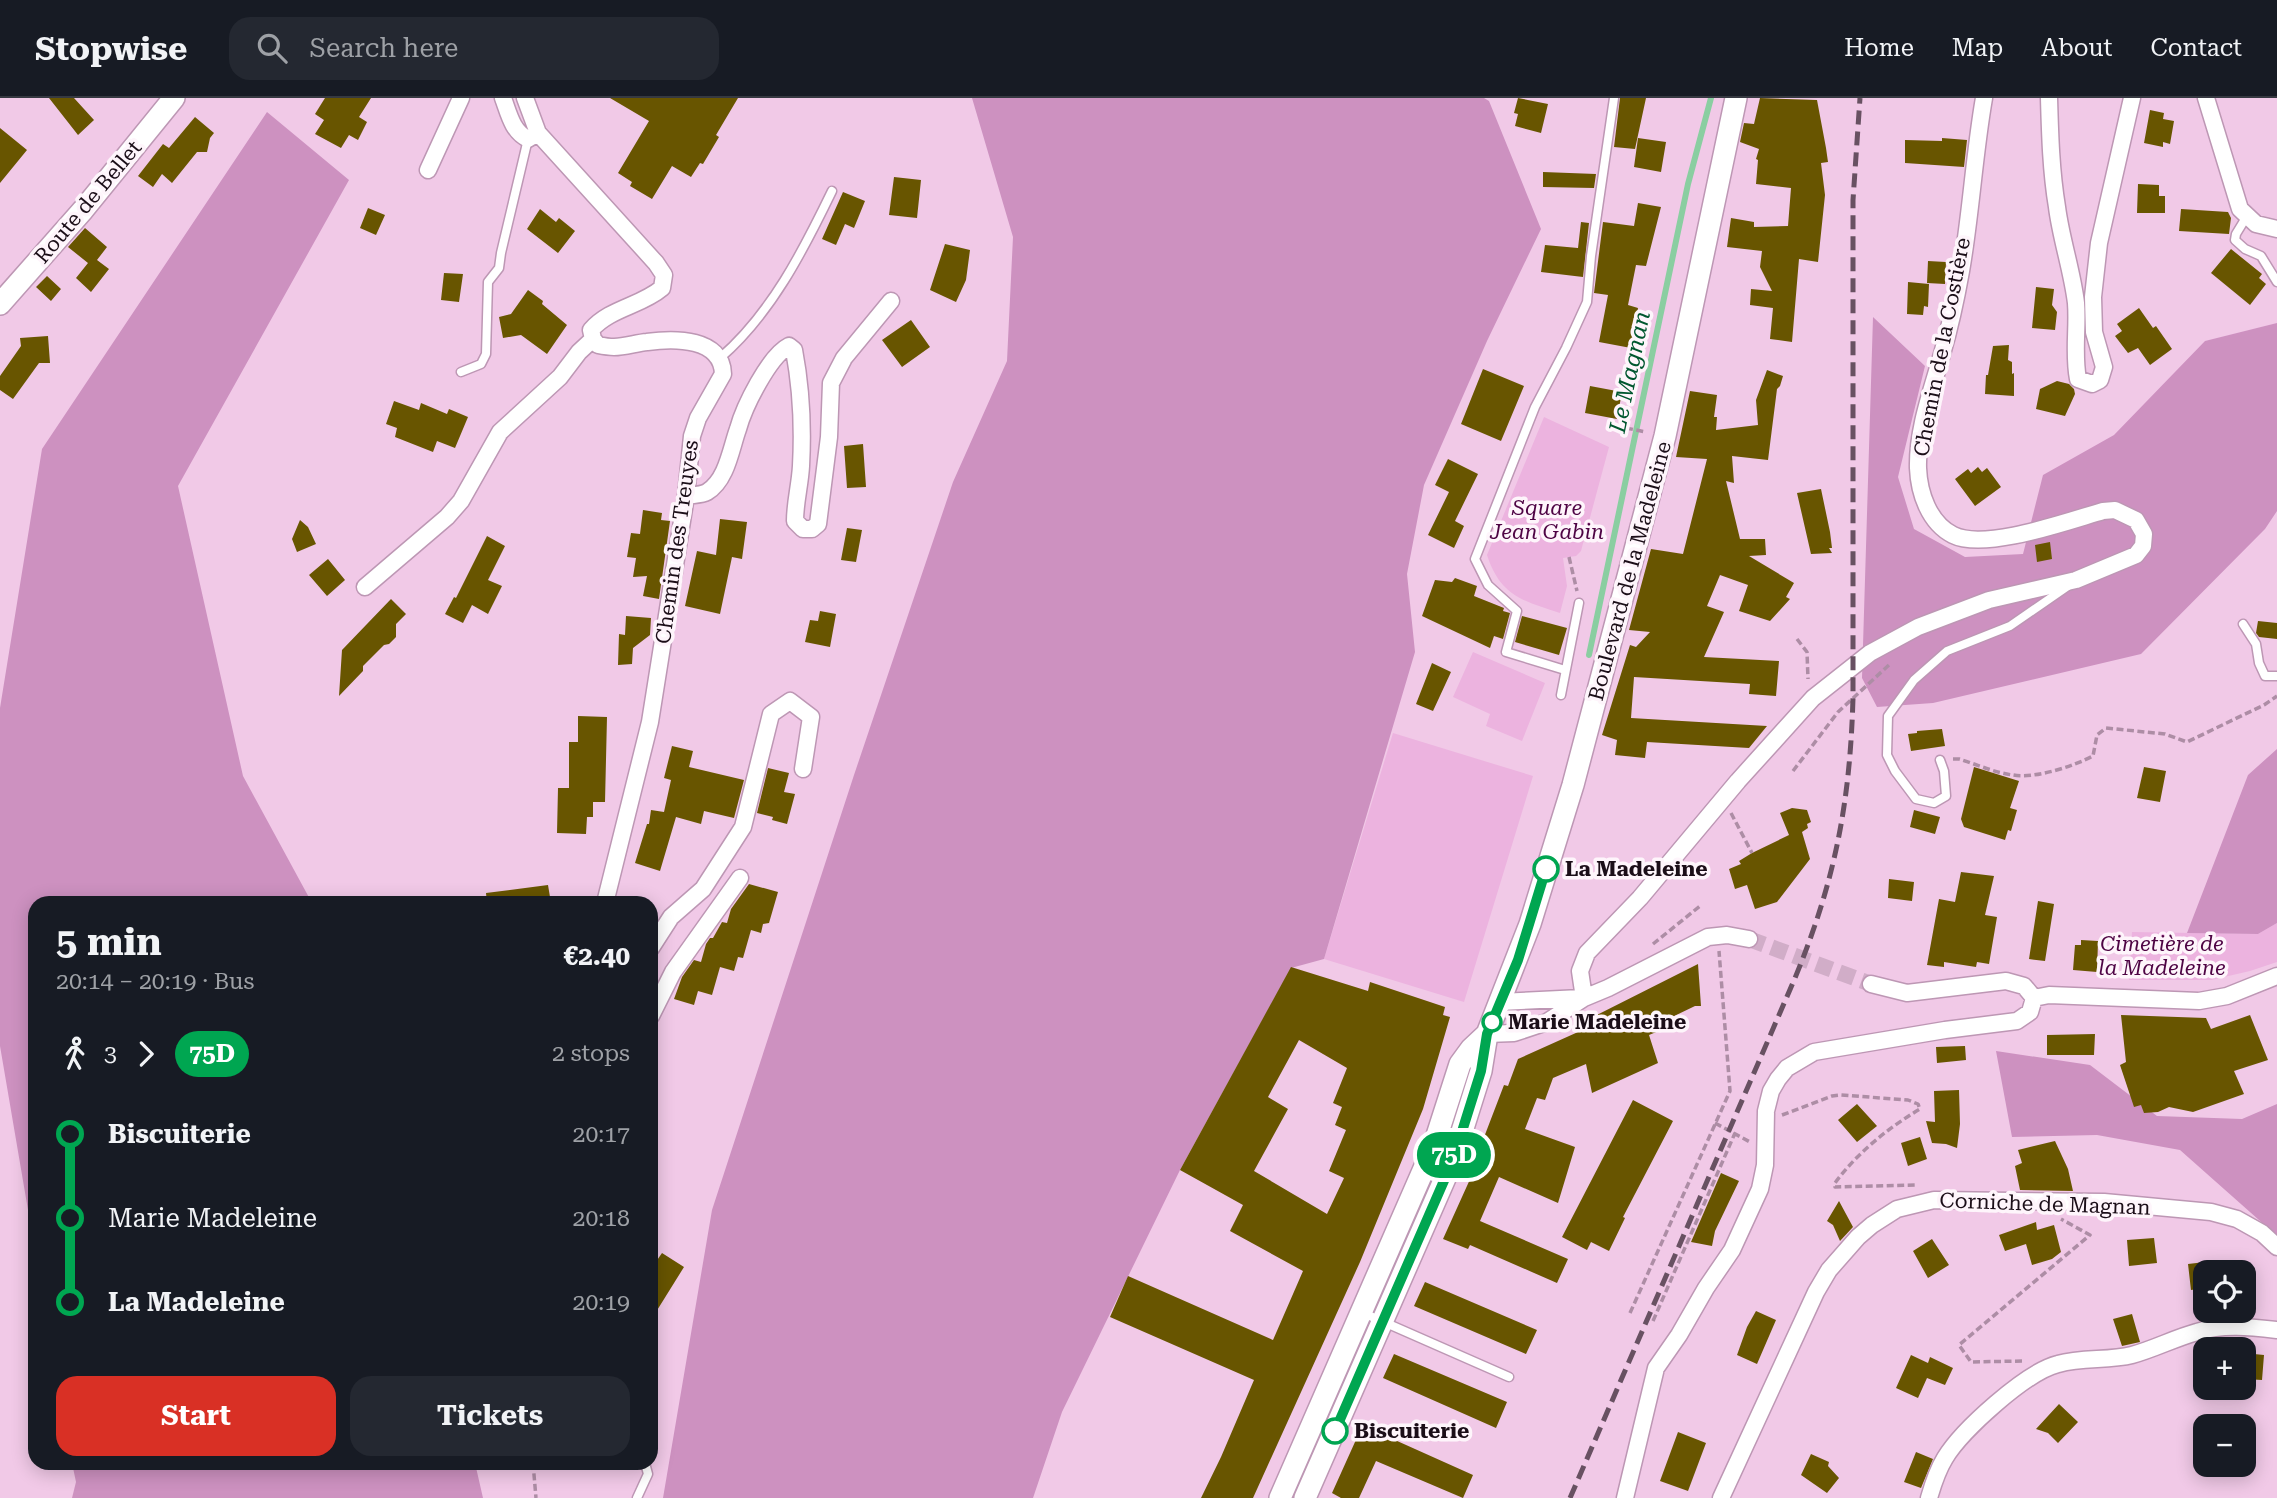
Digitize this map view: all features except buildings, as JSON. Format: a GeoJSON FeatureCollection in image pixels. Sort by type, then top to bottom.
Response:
{"type":"FeatureCollection","features":[{"type":"Feature","properties":{"kind":"street","name":"Route de Bellet"},"geometry":{"type":"LineString","coordinates":[[3,296],[83,209],[174,98]]}},
{"type":"Feature","properties":{"kind":"street"},"geometry":{"type":"LineString","coordinates":[[428,170],[461,98]]}},
{"type":"Feature","properties":{"kind":"street"},"geometry":{"type":"LineString","coordinates":[[503,98],[518,134],[533,136]]}},
{"type":"Feature","properties":{"kind":"street"},"geometry":{"type":"LineString","coordinates":[[525,98],[533,136],[656,263],[664,275],[662,288],[654,294],[598,322],[591,330],[593,340],[598,345],[616,347],[649,341],[683,341],[710,348],[720,358]]}},
{"type":"Feature","properties":{"kind":"street","name":"Boulevard de la Madeleine"},"geometry":{"type":"LineString","coordinates":[[1305,1498],[1453,1160],[1481,1071],[1487,1034],[1518,960],[1573,785],[1665,436],[1736,98]]}},
{"type":"Feature","properties":{"kind":"street","name":"Chemin de la Costière"},"geometry":{"type":"LineString","coordinates":[[1584,998],[1580,971],[1587,953],[1640,898],[1746,771],[1813,698],[1870,653],[1918,627],[1989,600],[2076,580],[2136,555],[2143,546],[2144,534],[2136,520],[2115,510],[2008,536],[1970,540],[1954,536],[1940,527],[1930,513],[1918,470],[1923,423],[1961,271],[1984,98]]}},
{"type":"Feature","properties":{"kind":"street"},"geometry":{"type":"LineString","coordinates":[[2049,98],[2056,206],[2076,301],[2076,368],[2078,379],[2092,384],[2104,374],[2094,332],[2093,297],[2099,243],[2132,98]]}},
{"type":"Feature","properties":{"kind":"street"},"geometry":{"type":"LineString","coordinates":[[2206,98],[2236,201],[2256,224],[2277,229]]}},
{"type":"Feature","properties":{"kind":"street"},"geometry":{"type":"LineString","coordinates":[[686,496],[706,493],[719,478],[732,453],[738,427],[749,402],[777,355],[789,346],[794,350],[798,373],[801,467],[795,521],[803,529],[812,529],[818,524],[829,436],[831,383],[844,358],[891,301]]}},
{"type":"Feature","properties":{"kind":"street"},"geometry":{"type":"LineString","coordinates":[[365,587],[447,517],[461,501],[500,432],[559,377],[579,352],[593,340]]}},
{"type":"Feature","properties":{"kind":"street","name":"Chemin des Treuyes"},"geometry":{"type":"LineString","coordinates":[[607,896],[650,722],[686,496],[692,436],[698,418],[723,374],[720,358]]}},
{"type":"Feature","properties":{"kind":"street"},"geometry":{"type":"LineString","coordinates":[[658,937],[671,917],[703,889],[743,827],[771,714],[790,701],[811,716],[803,769]]}},
{"type":"Feature","properties":{"kind":"street"},"geometry":{"type":"LineString","coordinates":[[658,1002],[673,971],[740,878]]}},
{"type":"Feature","properties":{"kind":"street"},"geometry":{"type":"LineString","coordinates":[[1487,1034],[1531,1029],[1548,1022],[1584,998],[1708,937],[1718,935],[1749,939]]}},
{"type":"Feature","properties":{"kind":"street"},"geometry":{"type":"LineString","coordinates":[[2034,998],[2049,995],[2199,1001],[2227,996],[2277,976]]}},
{"type":"Feature","properties":{"kind":"street"},"geometry":{"type":"LineString","coordinates":[[1871,984],[1907,993],[2006,981],[2024,986],[2034,998]]}},
{"type":"Feature","properties":{"kind":"street"},"geometry":{"type":"LineString","coordinates":[[1499,1002],[1584,998]]}},
{"type":"Feature","properties":{"kind":"street"},"geometry":{"type":"LineString","coordinates":[[1625,1498],[1656,1368],[1732,1250],[1760,1189],[1765,1165],[1768,1100],[1778,1079],[1787,1068],[1806,1056],[1831,1049],[2017,1021],[2030,1012],[2034,998]]}},
{"type":"Feature","properties":{"kind":"street","name":"Boulevard de la Madeleine"},"geometry":{"type":"LineString","coordinates":[[1280,1498],[1433,1148],[1460,1064],[1487,1034]]}},
{"type":"Feature","properties":{"kind":"street","name":"Corniche de Magnan"},"geometry":{"type":"LineString","coordinates":[[1721,1498],[1815,1292],[1829,1270],[1858,1237],[1897,1209],[1934,1199],[2104,1202],[2211,1212],[2237,1219],[2262,1233],[2277,1247]]}},
{"type":"Feature","properties":{"kind":"street"},"geometry":{"type":"LineString","coordinates":[[1929,1498],[1934,1479],[1945,1457],[1990,1410],[2035,1373],[2055,1364],[2077,1359],[2125,1357],[2200,1331],[2226,1326],[2277,1330]]}},
{"type":"Feature","properties":{"kind":"lane"},"geometry":{"type":"LineString","coordinates":[[1565,670],[1506,652],[1517,611],[1488,585],[1475,559],[1535,407],[1587,302],[1614,98]]}},
{"type":"Feature","properties":{"kind":"lane"},"geometry":{"type":"LineString","coordinates":[[461,372],[481,364],[486,354],[488,282],[499,268],[500,253],[533,136]]}},
{"type":"Feature","properties":{"kind":"lane"},"geometry":{"type":"LineString","coordinates":[[720,358],[742,339],[801,256],[832,191]]}},
{"type":"Feature","properties":{"kind":"lane"},"geometry":{"type":"LineString","coordinates":[[2247,216],[2235,240],[2245,249],[2261,256],[2277,282]]}},
{"type":"Feature","properties":{"kind":"lane"},"geometry":{"type":"LineString","coordinates":[[1940,760],[1944,771],[1945,796],[1934,803],[1916,799],[1895,771],[1887,755],[1888,716],[1914,680],[1947,651],[2010,626],[2076,580]]}},
{"type":"Feature","properties":{"kind":"lane"},"geometry":{"type":"LineString","coordinates":[[1561,695],[1579,603]]}},
{"type":"Feature","properties":{"kind":"lane"},"geometry":{"type":"LineString","coordinates":[[2243,624],[2256,644],[2259,663],[2265,676],[2277,676]]}},
{"type":"Feature","properties":{"kind":"lane"},"geometry":{"type":"LineString","coordinates":[[1361,1312],[1509,1377]]}},
{"type":"Feature","properties":{"kind":"lane"},"geometry":{"type":"LineString","coordinates":[[637,1498],[648,1474],[647,1470]]}},
{"type":"Feature","properties":{"kind":"path"},"geometry":{"type":"LineString","coordinates":[[1626,428],[1648,432]]}},
{"type":"Feature","properties":{"kind":"path"},"geometry":{"type":"LineString","coordinates":[[1570,557],[1579,603]]}},
{"type":"Feature","properties":{"kind":"path"},"geometry":{"type":"LineString","coordinates":[[1797,639],[1807,652],[1808,689],[1813,698]]}},
{"type":"Feature","properties":{"kind":"path"},"geometry":{"type":"LineString","coordinates":[[1793,771],[1838,712],[1894,662]]}},
{"type":"Feature","properties":{"kind":"path"},"geometry":{"type":"LineString","coordinates":[[1940,760],[1959,759],[2012,775],[2027,776],[2078,764],[2093,756],[2097,735],[2106,728],[2165,734],[2187,741],[2264,705],[2277,696]]}},
{"type":"Feature","properties":{"kind":"path"},"geometry":{"type":"LineString","coordinates":[[1734,820],[1752,853]]}},
{"type":"Feature","properties":{"kind":"path"},"geometry":{"type":"LineString","coordinates":[[1648,948],[1699,906]]}},
{"type":"Feature","properties":{"kind":"path"},"geometry":{"type":"LineString","coordinates":[[1630,1313],[1730,1091],[1718,935]]}},
{"type":"Feature","properties":{"kind":"path"},"geometry":{"type":"LineString","coordinates":[[1765,1122],[1832,1096],[1908,1100],[1918,1104],[1920,1109],[1879,1137],[1842,1173],[1835,1187],[1923,1186]]}},
{"type":"Feature","properties":{"kind":"path"},"geometry":{"type":"LineString","coordinates":[[1653,1321],[1735,1133],[1715,1123]]}},
{"type":"Feature","properties":{"kind":"path"},"geometry":{"type":"LineString","coordinates":[[2055,1364],[2037,1361],[1971,1362],[1959,1345],[2090,1236],[2062,1220],[2059,1214]]}},
{"type":"Feature","properties":{"kind":"path"},"geometry":{"type":"LineString","coordinates":[[534,1470],[536,1498]]}},
{"type":"Feature","properties":{"kind":"green space","name":"Square Jean Gabin"},"geometry":{"type":"Polygon","coordinates":[[[1544,417],[1609,447],[1581,551],[1576,556],[1563,558],[1567,586],[1560,613],[1524,600],[1506,588],[1492,568],[1487,555],[1544,417]]]}},
{"type":"Feature","properties":{"kind":"green space"},"geometry":{"type":"Polygon","coordinates":[[[1473,652],[1545,683],[1522,741],[1486,726],[1490,714],[1453,697],[1473,652]]]}},
{"type":"Feature","properties":{"kind":"green space"},"geometry":{"type":"Polygon","coordinates":[[[1393,733],[1533,776],[1464,1002],[1324,959],[1393,733]]]}},
{"type":"Feature","properties":{"kind":"green space","name":"Cimetière de la Madeleine"},"geometry":{"type":"Polygon","coordinates":[[[2277,923],[2277,962],[2211,980],[2129,980],[2132,932],[2258,934],[2277,923]]]}},
{"type":"Feature","properties":{"kind":"shaded area"},"geometry":{"type":"Polygon","coordinates":[[[972,98],[1484,98],[1489,101],[1541,229],[1487,341],[1424,485],[1407,574],[1415,652],[1324,959],[1291,968],[1180,1170],[1062,1412],[1033,1498],[663,1498],[712,1210],[953,482],[1007,361],[1013,237],[972,98]]]}},
{"type":"Feature","properties":{"kind":"shaded area"},"geometry":{"type":"Polygon","coordinates":[[[267,112],[349,180],[178,486],[243,776],[308,896],[28,896],[28,1210],[0,1046],[0,708],[42,449],[267,112]]]}},
{"type":"Feature","properties":{"kind":"shaded area"},"geometry":{"type":"Polygon","coordinates":[[[1873,317],[1925,366],[1898,477],[1914,529],[1965,557],[2023,554],[2043,475],[2114,435],[2205,341],[2277,323],[2277,511],[2265,529],[2141,654],[1933,703],[1877,707],[1862,678],[1873,317]]]}},
{"type":"Feature","properties":{"kind":"shaded area"},"geometry":{"type":"Polygon","coordinates":[[[2277,749],[2277,923],[2258,934],[2187,933],[2248,775],[2277,749]]]}},
{"type":"Feature","properties":{"kind":"shaded area"},"geometry":{"type":"Polygon","coordinates":[[[1996,1051],[2090,1065],[2157,1116],[2242,1119],[2277,1104],[2277,1236],[2180,1150],[2097,1135],[2012,1137],[1996,1051]]]}},
{"type":"Feature","properties":{"kind":"shaded area"},"geometry":{"type":"Polygon","coordinates":[[[73,1470],[477,1470],[483,1498],[72,1498],[76,1482],[73,1470]]]}},
{"type":"Feature","properties":{"kind":"waterway","name":"Le Magnan"},"geometry":{"type":"LineString","coordinates":[[1589,655],[1688,184],[1711,98]]}},
{"type":"Feature","properties":{"kind":"tunnel"},"geometry":{"type":"LineString","coordinates":[[1749,939],[1871,984]]}},
{"type":"Feature","properties":{"kind":"railway"},"geometry":{"type":"LineString","coordinates":[[1570,1498],[1795,978],[1821,908],[1838,841],[1848,772],[1853,698],[1853,200],[1860,98]]}},
{"type":"Feature","properties":{"kind":"bus line","name":"75D"},"geometry":{"type":"LineString","coordinates":[[1335,1431],[1453,1160],[1481,1071],[1487,1034],[1518,960],[1546,869]]}},
{"type":"Feature","properties":{"kind":"place","name":"La Madeleine"},"geometry":{"type":"Point","coordinates":[1546,869]}},
{"type":"Feature","properties":{"kind":"place","name":"Marie Madeleine"},"geometry":{"type":"Point","coordinates":[1492,1022]}},
{"type":"Feature","properties":{"kind":"place","name":"Biscuiterie"},"geometry":{"type":"Point","coordinates":[1335,1431]}}]}
